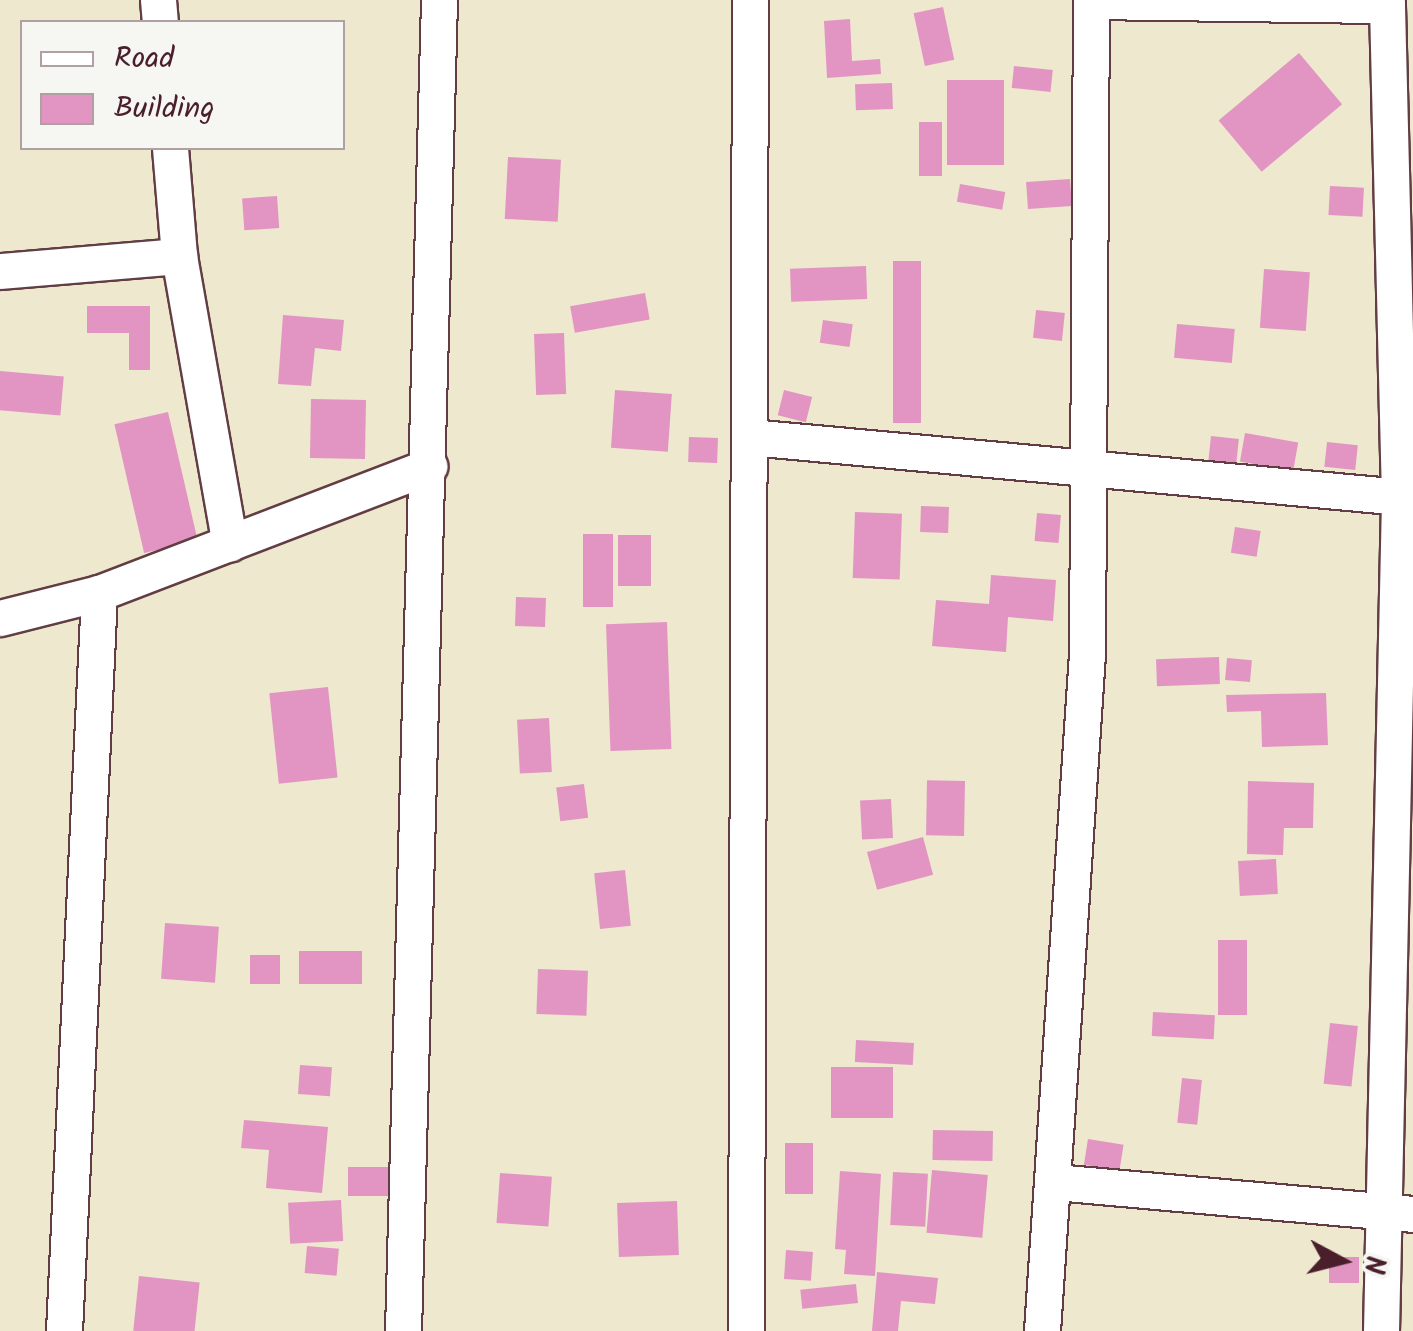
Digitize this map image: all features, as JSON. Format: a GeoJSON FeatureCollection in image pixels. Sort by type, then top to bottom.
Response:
{"type":"FeatureCollection","features":[{"type":"Feature","properties":{"kind":"street"},"geometry":{"type":"LineString","coordinates":[[404,1331],[439,0]]}},
{"type":"Feature","properties":{"kind":"street"},"geometry":{"type":"LineString","coordinates":[[746,1331],[750,0]]}},
{"type":"Feature","properties":{"kind":"street"},"geometry":{"type":"LineString","coordinates":[[1042,1331],[1055,1182],[1087,653],[1092,466],[1091,0],[1387,3],[1406,498],[1399,1213],[1381,1331]]}},
{"type":"Feature","properties":{"kind":"street"},"geometry":{"type":"LineString","coordinates":[[170,150],[179,256],[230,544]]}},
{"type":"Feature","properties":{"kind":"street"},"geometry":{"type":"LineString","coordinates":[[0,270],[179,256]]}},
{"type":"Feature","properties":{"kind":"street"},"geometry":{"type":"LineString","coordinates":[[750,437],[1406,498]]}},
{"type":"Feature","properties":{"kind":"street"},"geometry":{"type":"LineString","coordinates":[[0,618],[99,593],[429,466]]}},
{"type":"Feature","properties":{"kind":"street"},"geometry":{"type":"LineString","coordinates":[[64,1331],[99,593]]}},
{"type":"Feature","properties":{"kind":"street"},"geometry":{"type":"LineString","coordinates":[[1055,1182],[1399,1213]]}},
{"type":"Feature","properties":{"kind":"building"},"geometry":{"type":"Polygon","coordinates":[[[943,7],[954,60],[925,66],[914,13],[943,7]]]}},
{"type":"Feature","properties":{"kind":"building"},"geometry":{"type":"Polygon","coordinates":[[[850,19],[852,61],[880,59],[881,74],[827,78],[824,21],[850,19]]]}},
{"type":"Feature","properties":{"kind":"building"},"geometry":{"type":"Polygon","coordinates":[[[1299,53],[1342,104],[1262,172],[1219,120],[1299,53]]]}},
{"type":"Feature","properties":{"kind":"building"},"geometry":{"type":"Polygon","coordinates":[[[1014,66],[1053,70],[1050,92],[1012,88],[1014,66]]]}},
{"type":"Feature","properties":{"kind":"building"},"geometry":{"type":"Polygon","coordinates":[[[947,80],[1004,80],[1004,165],[947,165],[947,80]]]}},
{"type":"Feature","properties":{"kind":"building"},"geometry":{"type":"Polygon","coordinates":[[[892,83],[893,109],[856,110],[855,84],[892,83]]]}},
{"type":"Feature","properties":{"kind":"building"},"geometry":{"type":"Polygon","coordinates":[[[919,122],[942,122],[942,176],[919,176],[919,122]]]}},
{"type":"Feature","properties":{"kind":"building"},"geometry":{"type":"Polygon","coordinates":[[[508,157],[561,160],[558,222],[505,219],[508,157]]]}},
{"type":"Feature","properties":{"kind":"building"},"geometry":{"type":"Polygon","coordinates":[[[1070,179],[1072,206],[1028,209],[1026,182],[1070,179]]]}},
{"type":"Feature","properties":{"kind":"building"},"geometry":{"type":"Polygon","coordinates":[[[960,184],[1005,192],[1002,210],[957,202],[960,184]]]}},
{"type":"Feature","properties":{"kind":"building"},"geometry":{"type":"Polygon","coordinates":[[[1330,186],[1364,188],[1362,217],[1328,215],[1330,186]]]}},
{"type":"Feature","properties":{"kind":"building"},"geometry":{"type":"Polygon","coordinates":[[[277,196],[279,228],[244,230],[242,198],[277,196]]]}},
{"type":"Feature","properties":{"kind":"building"},"geometry":{"type":"Polygon","coordinates":[[[893,261],[921,261],[921,423],[893,423],[893,261]]]}},
{"type":"Feature","properties":{"kind":"building"},"geometry":{"type":"Polygon","coordinates":[[[866,266],[867,299],[791,302],[790,269],[866,266]]]}},
{"type":"Feature","properties":{"kind":"building"},"geometry":{"type":"Polygon","coordinates":[[[1264,269],[1310,272],[1306,331],[1260,328],[1264,269]]]}},
{"type":"Feature","properties":{"kind":"building"},"geometry":{"type":"Polygon","coordinates":[[[645,293],[650,320],[575,333],[570,306],[645,293]]]}},
{"type":"Feature","properties":{"kind":"building"},"geometry":{"type":"Polygon","coordinates":[[[87,306],[150,306],[150,370],[129,370],[129,333],[87,333],[87,306]]]}},
{"type":"Feature","properties":{"kind":"building"},"geometry":{"type":"Polygon","coordinates":[[[1036,310],[1065,313],[1062,341],[1033,338],[1036,310]]]}},
{"type":"Feature","properties":{"kind":"building"},"geometry":{"type":"Polygon","coordinates":[[[283,315],[344,320],[341,351],[315,348],[311,386],[278,384],[283,315]]]}},
{"type":"Feature","properties":{"kind":"building"},"geometry":{"type":"Polygon","coordinates":[[[823,320],[853,324],[850,347],[820,343],[823,320]]]}},
{"type":"Feature","properties":{"kind":"building"},"geometry":{"type":"Polygon","coordinates":[[[1177,324],[1235,329],[1232,363],[1174,358],[1177,324]]]}},
{"type":"Feature","properties":{"kind":"building"},"geometry":{"type":"Polygon","coordinates":[[[564,333],[566,394],[536,395],[534,334],[564,333]]]}},
{"type":"Feature","properties":{"kind":"building"},"geometry":{"type":"Polygon","coordinates":[[[0,371],[64,377],[60,415],[0,410],[0,371]]]}},
{"type":"Feature","properties":{"kind":"building"},"geometry":{"type":"Polygon","coordinates":[[[615,390],[672,394],[668,452],[611,448],[615,390]]]}},
{"type":"Feature","properties":{"kind":"building"},"geometry":{"type":"Polygon","coordinates":[[[784,390],[812,397],[806,422],[778,415],[784,390]]]}},
{"type":"Feature","properties":{"kind":"building"},"geometry":{"type":"Polygon","coordinates":[[[311,399],[366,400],[365,459],[310,458],[311,399]]]}},
{"type":"Feature","properties":{"kind":"building"},"geometry":{"type":"Polygon","coordinates":[[[168,412],[198,541],[144,553],[114,424],[168,412]]]}},
{"type":"Feature","properties":{"kind":"building"},"geometry":{"type":"Polygon","coordinates":[[[1245,433],[1298,442],[1293,471],[1240,462],[1245,433]]]}},
{"type":"Feature","properties":{"kind":"building"},"geometry":{"type":"Polygon","coordinates":[[[1211,436],[1239,439],[1236,468],[1208,465],[1211,436]]]}},
{"type":"Feature","properties":{"kind":"building"},"geometry":{"type":"Polygon","coordinates":[[[689,437],[718,438],[717,463],[688,462],[689,437]]]}},
{"type":"Feature","properties":{"kind":"building"},"geometry":{"type":"Polygon","coordinates":[[[1327,442],[1358,445],[1355,470],[1324,467],[1327,442]]]}},
{"type":"Feature","properties":{"kind":"building"},"geometry":{"type":"Polygon","coordinates":[[[921,506],[949,507],[948,533],[920,532],[921,506]]]}},
{"type":"Feature","properties":{"kind":"building"},"geometry":{"type":"Polygon","coordinates":[[[855,512],[902,514],[900,580],[853,578],[855,512]]]}},
{"type":"Feature","properties":{"kind":"building"},"geometry":{"type":"Polygon","coordinates":[[[1037,513],[1061,515],[1058,543],[1035,541],[1037,513]]]}},
{"type":"Feature","properties":{"kind":"building"},"geometry":{"type":"Polygon","coordinates":[[[1235,527],[1261,531],[1257,557],[1231,553],[1235,527]]]}},
{"type":"Feature","properties":{"kind":"building"},"geometry":{"type":"Polygon","coordinates":[[[583,534],[613,534],[613,607],[583,607],[583,534]]]}},
{"type":"Feature","properties":{"kind":"building"},"geometry":{"type":"Polygon","coordinates":[[[618,535],[651,535],[651,586],[618,586],[618,535]]]}},
{"type":"Feature","properties":{"kind":"building"},"geometry":{"type":"Polygon","coordinates":[[[991,575],[1056,580],[1053,621],[1008,617],[1006,652],[932,646],[936,600],[989,604],[991,575]]]}},
{"type":"Feature","properties":{"kind":"building"},"geometry":{"type":"Polygon","coordinates":[[[516,597],[546,598],[545,627],[515,626],[516,597]]]}},
{"type":"Feature","properties":{"kind":"building"},"geometry":{"type":"Polygon","coordinates":[[[667,622],[671,749],[610,751],[606,624],[667,622]]]}},
{"type":"Feature","properties":{"kind":"building"},"geometry":{"type":"Polygon","coordinates":[[[1219,657],[1220,684],[1157,686],[1156,659],[1219,657]]]}},
{"type":"Feature","properties":{"kind":"building"},"geometry":{"type":"Polygon","coordinates":[[[1227,658],[1252,660],[1250,682],[1225,680],[1227,658]]]}},
{"type":"Feature","properties":{"kind":"building"},"geometry":{"type":"Polygon","coordinates":[[[328,687],[338,778],[279,784],[269,693],[328,687]]]}},
{"type":"Feature","properties":{"kind":"building"},"geometry":{"type":"Polygon","coordinates":[[[1326,693],[1328,745],[1262,747],[1261,711],[1227,712],[1226,695],[1326,693]]]}},
{"type":"Feature","properties":{"kind":"building"},"geometry":{"type":"Polygon","coordinates":[[[549,718],[552,772],[520,774],[517,720],[549,718]]]}},
{"type":"Feature","properties":{"kind":"building"},"geometry":{"type":"Polygon","coordinates":[[[927,780],[965,781],[964,836],[926,835],[927,780]]]}},
{"type":"Feature","properties":{"kind":"building"},"geometry":{"type":"Polygon","coordinates":[[[1248,781],[1314,783],[1313,828],[1284,828],[1283,855],[1247,854],[1248,781]]]}},
{"type":"Feature","properties":{"kind":"building"},"geometry":{"type":"Polygon","coordinates":[[[584,784],[588,818],[560,821],[556,787],[584,784]]]}},
{"type":"Feature","properties":{"kind":"building"},"geometry":{"type":"Polygon","coordinates":[[[891,799],[893,838],[862,840],[860,801],[891,799]]]}},
{"type":"Feature","properties":{"kind":"building"},"geometry":{"type":"Polygon","coordinates":[[[923,837],[933,875],[877,890],[867,852],[923,837]]]}},
{"type":"Feature","properties":{"kind":"building"},"geometry":{"type":"Polygon","coordinates":[[[1276,859],[1278,894],[1240,896],[1238,861],[1276,859]]]}},
{"type":"Feature","properties":{"kind":"building"},"geometry":{"type":"Polygon","coordinates":[[[625,870],[631,926],[600,929],[594,873],[625,870]]]}},
{"type":"Feature","properties":{"kind":"building"},"geometry":{"type":"Polygon","coordinates":[[[165,923],[219,927],[215,983],[161,979],[165,923]]]}},
{"type":"Feature","properties":{"kind":"building"},"geometry":{"type":"Polygon","coordinates":[[[1218,940],[1247,940],[1247,1015],[1218,1015],[1218,940]]]}},
{"type":"Feature","properties":{"kind":"building"},"geometry":{"type":"Polygon","coordinates":[[[299,951],[362,951],[362,984],[299,984],[299,951]]]}},
{"type":"Feature","properties":{"kind":"building"},"geometry":{"type":"Polygon","coordinates":[[[250,955],[280,955],[280,984],[250,984],[250,955]]]}},
{"type":"Feature","properties":{"kind":"building"},"geometry":{"type":"Polygon","coordinates":[[[538,969],[588,971],[586,1016],[536,1014],[538,969]]]}},
{"type":"Feature","properties":{"kind":"building"},"geometry":{"type":"Polygon","coordinates":[[[1153,1012],[1215,1015],[1214,1039],[1152,1036],[1153,1012]]]}},
{"type":"Feature","properties":{"kind":"building"},"geometry":{"type":"Polygon","coordinates":[[[1330,1023],[1358,1026],[1351,1087],[1324,1084],[1330,1023]]]}},
{"type":"Feature","properties":{"kind":"building"},"geometry":{"type":"Polygon","coordinates":[[[856,1040],[914,1043],[913,1065],[855,1062],[856,1040]]]}},
{"type":"Feature","properties":{"kind":"building"},"geometry":{"type":"Polygon","coordinates":[[[300,1065],[332,1067],[330,1096],[298,1094],[300,1065]]]}},
{"type":"Feature","properties":{"kind":"building"},"geometry":{"type":"Polygon","coordinates":[[[831,1067],[893,1067],[893,1118],[831,1118],[831,1067]]]}},
{"type":"Feature","properties":{"kind":"building"},"geometry":{"type":"Polygon","coordinates":[[[1182,1078],[1202,1080],[1197,1125],[1177,1123],[1182,1078]]]}},
{"type":"Feature","properties":{"kind":"building"},"geometry":{"type":"Polygon","coordinates":[[[244,1120],[328,1127],[322,1193],[266,1188],[269,1150],[241,1148],[244,1120]]]}},
{"type":"Feature","properties":{"kind":"building"},"geometry":{"type":"Polygon","coordinates":[[[933,1130],[993,1131],[992,1161],[932,1160],[933,1130]]]}},
{"type":"Feature","properties":{"kind":"building"},"geometry":{"type":"Polygon","coordinates":[[[1088,1139],[1124,1145],[1119,1170],[1084,1165],[1088,1139]]]}},
{"type":"Feature","properties":{"kind":"building"},"geometry":{"type":"Polygon","coordinates":[[[785,1143],[813,1143],[813,1194],[785,1194],[785,1143]]]}},
{"type":"Feature","properties":{"kind":"building"},"geometry":{"type":"Polygon","coordinates":[[[348,1167],[389,1167],[389,1196],[348,1196],[348,1167]]]}},
{"type":"Feature","properties":{"kind":"building"},"geometry":{"type":"Polygon","coordinates":[[[932,1170],[988,1175],[982,1238],[927,1233],[932,1170]]]}},
{"type":"Feature","properties":{"kind":"building"},"geometry":{"type":"Polygon","coordinates":[[[840,1171],[881,1174],[875,1276],[844,1274],[846,1250],[835,1249],[840,1171]]]}},
{"type":"Feature","properties":{"kind":"building"},"geometry":{"type":"Polygon","coordinates":[[[893,1172],[928,1174],[925,1227],[890,1225],[893,1172]]]}},
{"type":"Feature","properties":{"kind":"building"},"geometry":{"type":"Polygon","coordinates":[[[500,1173],[552,1177],[548,1227],[497,1223],[500,1173]]]}},
{"type":"Feature","properties":{"kind":"building"},"geometry":{"type":"Polygon","coordinates":[[[341,1200],[343,1241],[290,1244],[288,1203],[341,1200]]]}},
{"type":"Feature","properties":{"kind":"building"},"geometry":{"type":"Polygon","coordinates":[[[677,1201],[679,1255],[619,1257],[617,1203],[677,1201]]]}},
{"type":"Feature","properties":{"kind":"building"},"geometry":{"type":"Polygon","coordinates":[[[307,1246],[339,1249],[337,1276],[305,1273],[307,1246]]]}},
{"type":"Feature","properties":{"kind":"building"},"geometry":{"type":"Polygon","coordinates":[[[786,1250],[813,1252],[811,1281],[784,1279],[786,1250]]]}},
{"type":"Feature","properties":{"kind":"building"},"geometry":{"type":"Polygon","coordinates":[[[1329,1257],[1359,1257],[1359,1283],[1329,1283],[1329,1257]]]}},
{"type":"Feature","properties":{"kind":"building"},"geometry":{"type":"Polygon","coordinates":[[[877,1272],[938,1278],[935,1304],[901,1301],[898,1331],[872,1331],[877,1272]]]}},
{"type":"Feature","properties":{"kind":"building"},"geometry":{"type":"Polygon","coordinates":[[[139,1276],[200,1282],[195,1331],[133,1331],[139,1276]]]}},
{"type":"Feature","properties":{"kind":"building"},"geometry":{"type":"Polygon","coordinates":[[[856,1284],[858,1303],[802,1309],[800,1290],[856,1284]]]}}]}
